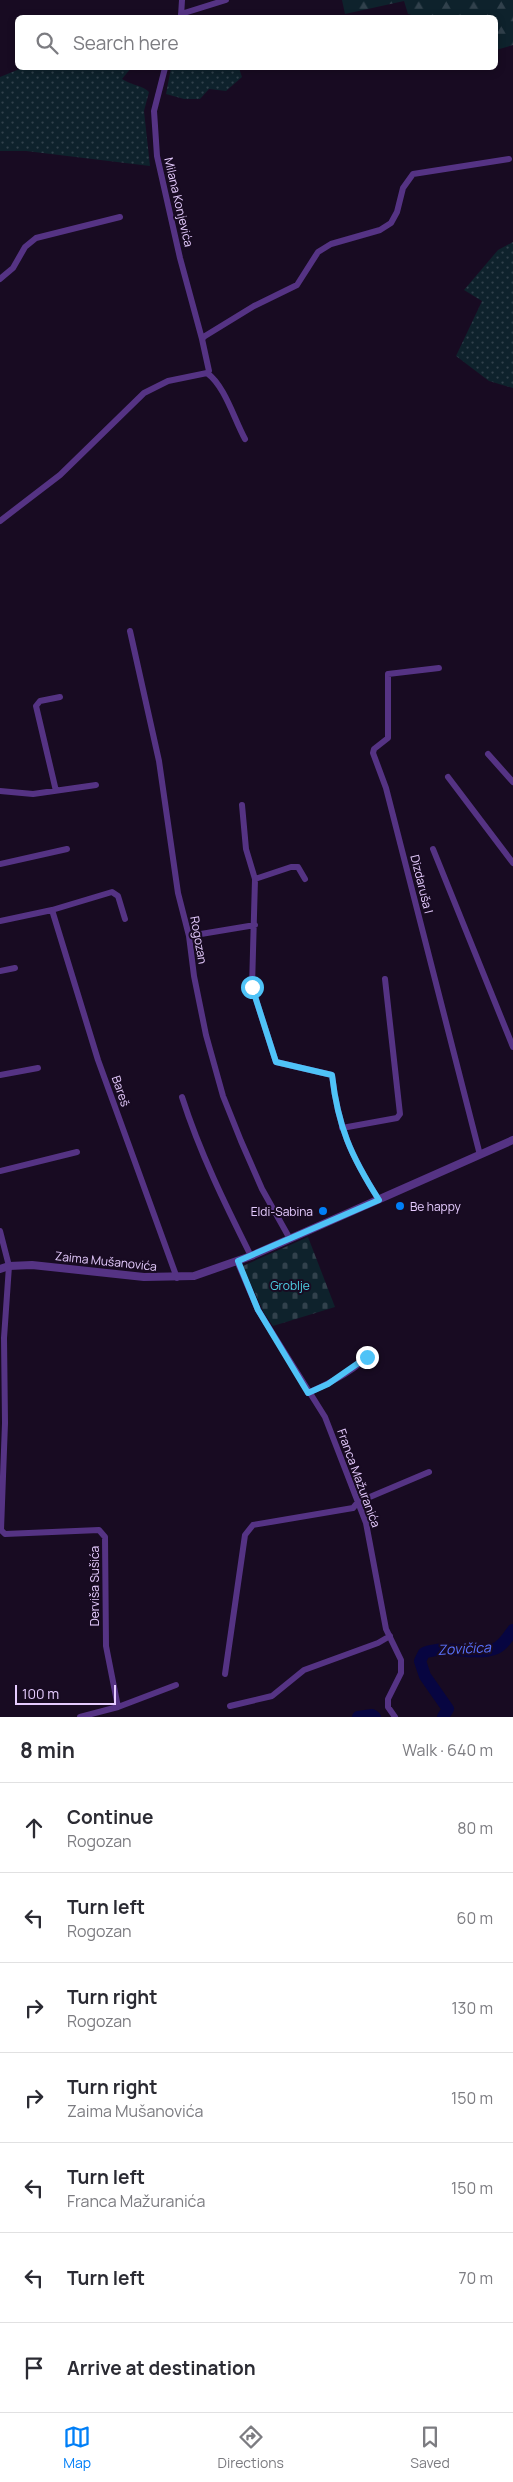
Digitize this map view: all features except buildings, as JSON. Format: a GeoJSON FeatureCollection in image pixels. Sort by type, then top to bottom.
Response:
{"type":"FeatureCollection","features":[{"type":"Feature","properties":{"kind":"street"},"geometry":{"type":"LineString","coordinates":[[181,15],[182,0]]}},
{"type":"Feature","properties":{"kind":"street"},"geometry":{"type":"LineString","coordinates":[[184,15],[226,0]]}},
{"type":"Feature","properties":{"kind":"street","name":"Milana Konjevića"},"geometry":{"type":"LineString","coordinates":[[164,70],[155,100],[154,137],[180,258],[202,339],[208,373],[225,395],[245,439]]}},
{"type":"Feature","properties":{"kind":"street"},"geometry":{"type":"LineString","coordinates":[[202,339],[254,306],[297,285],[318,252],[331,244],[380,230],[391,222],[397,212],[403,188],[413,174],[509,159]]}},
{"type":"Feature","properties":{"kind":"street"},"geometry":{"type":"LineString","coordinates":[[0,279],[13,268],[25,247],[36,238],[120,217]]}},
{"type":"Feature","properties":{"kind":"street"},"geometry":{"type":"LineString","coordinates":[[2,517],[60,475],[133,402],[155,387],[168,381],[208,373]]}},
{"type":"Feature","properties":{"kind":"street","name":"Rogozan"},"geometry":{"type":"LineString","coordinates":[[130,631],[159,761],[178,893],[189,936],[194,976],[206,1035],[224,1096],[259,1181],[290,1239]]}},
{"type":"Feature","properties":{"kind":"street","name":"Dizdaruša I"},"geometry":{"type":"LineString","coordinates":[[439,668],[388,674],[388,738],[374,749],[373,753],[386,788],[480,1155]]}},
{"type":"Feature","properties":{"kind":"street"},"geometry":{"type":"LineString","coordinates":[[56,791],[36,706],[40,701],[60,697]]}},
{"type":"Feature","properties":{"kind":"street"},"geometry":{"type":"LineString","coordinates":[[488,754],[513,782]]}},
{"type":"Feature","properties":{"kind":"street"},"geometry":{"type":"LineString","coordinates":[[448,777],[513,863]]}},
{"type":"Feature","properties":{"kind":"street"},"geometry":{"type":"LineString","coordinates":[[0,791],[33,794],[96,786]]}},
{"type":"Feature","properties":{"kind":"street"},"geometry":{"type":"LineString","coordinates":[[242,805],[246,848],[255,879],[252,987],[276,1062],[332,1075],[342,1128],[356,1165],[379,1200]]}},
{"type":"Feature","properties":{"kind":"street"},"geometry":{"type":"LineString","coordinates":[[0,864],[67,849]]}},
{"type":"Feature","properties":{"kind":"street"},"geometry":{"type":"LineString","coordinates":[[433,849],[513,1047]]}},
{"type":"Feature","properties":{"kind":"street"},"geometry":{"type":"LineString","coordinates":[[255,879],[291,866],[298,867],[305,879]]}},
{"type":"Feature","properties":{"kind":"street"},"geometry":{"type":"LineString","coordinates":[[0,921],[52,910],[112,892],[118,896],[125,919]]}},
{"type":"Feature","properties":{"kind":"street","name":"Bareš"},"geometry":{"type":"LineString","coordinates":[[52,910],[98,1060],[176,1278]]}},
{"type":"Feature","properties":{"kind":"street"},"geometry":{"type":"LineString","coordinates":[[189,936],[255,925]]}},
{"type":"Feature","properties":{"kind":"street"},"geometry":{"type":"LineString","coordinates":[[0,971],[15,968]]}},
{"type":"Feature","properties":{"kind":"street"},"geometry":{"type":"LineString","coordinates":[[342,1128],[397,1118],[400,1114],[385,979]]}},
{"type":"Feature","properties":{"kind":"street"},"geometry":{"type":"LineString","coordinates":[[0,1075],[38,1068]]}},
{"type":"Feature","properties":{"kind":"street"},"geometry":{"type":"LineString","coordinates":[[182,1097],[196,1140],[213,1180],[250,1256]]}},
{"type":"Feature","properties":{"kind":"street","name":"Zaima Mušanovića"},"geometry":{"type":"LineString","coordinates":[[0,1269],[9,1266],[32,1265],[144,1277],[176,1278],[194,1276],[238,1261],[290,1239],[513,1140]]}},
{"type":"Feature","properties":{"kind":"street"},"geometry":{"type":"LineString","coordinates":[[0,1171],[77,1152]]}},
{"type":"Feature","properties":{"kind":"street"},"geometry":{"type":"LineString","coordinates":[[0,1231],[9,1266],[4,1338],[2,1426]]}},
{"type":"Feature","properties":{"kind":"street","name":"Franca Mažuranića"},"geometry":{"type":"LineString","coordinates":[[238,1261],[258,1310],[308,1393],[325,1417],[366,1523],[386,1629],[401,1660],[401,1673],[388,1699],[388,1707],[395,1717]]}},
{"type":"Feature","properties":{"kind":"street"},"geometry":{"type":"LineString","coordinates":[[308,1393],[328,1384],[367,1357],[372,1350]]}},
{"type":"Feature","properties":{"kind":"street","name":"Derviša Sušića"},"geometry":{"type":"LineString","coordinates":[[2,1426],[1,1530],[5,1534],[99,1530],[103,1532],[105,1537],[106,1646],[118,1707]]}},
{"type":"Feature","properties":{"kind":"street"},"geometry":{"type":"LineString","coordinates":[[226,1674],[245,1535],[248,1529],[253,1525],[353,1508],[358,1502],[429,1472]]}},
{"type":"Feature","properties":{"kind":"street"},"geometry":{"type":"LineString","coordinates":[[230,1706],[272,1696],[304,1670],[378,1643],[390,1636]]}},
{"type":"Feature","properties":{"kind":"street"},"geometry":{"type":"LineString","coordinates":[[80,1717],[118,1707],[176,1685]]}},
{"type":"Feature","properties":{"kind":"green space"},"geometry":{"type":"Polygon","coordinates":[[[342,0],[513,0],[513,45],[498,49],[498,15],[412,15],[408,14],[404,1],[345,14],[342,0]]]}},
{"type":"Feature","properties":{"kind":"green space"},"geometry":{"type":"Polygon","coordinates":[[[17,70],[129,70],[122,79],[149,92],[144,111],[150,166],[26,151],[0,151],[0,77],[17,70]]]}},
{"type":"Feature","properties":{"kind":"green space"},"geometry":{"type":"Polygon","coordinates":[[[171,70],[240,70],[242,77],[226,91],[209,89],[200,99],[184,99],[166,94],[171,70]]]}},
{"type":"Feature","properties":{"kind":"green space"},"geometry":{"type":"Polygon","coordinates":[[[513,242],[513,388],[489,381],[456,356],[482,301],[464,290],[498,250],[513,242]]]}},
{"type":"Feature","properties":{"kind":"green space","name":"Groblje"},"geometry":{"type":"Polygon","coordinates":[[[308,1237],[335,1307],[273,1326],[264,1313],[243,1266],[308,1237]]]}},
{"type":"Feature","properties":{"kind":"waterway","name":"Zovičica"},"geometry":{"type":"LineString","coordinates":[[443,1717],[448,1709],[425,1676],[420,1661],[424,1653],[442,1650],[486,1651],[494,1649],[502,1644],[513,1630]]}},
{"type":"Feature","properties":{"kind":"waterway","name":"Zovičica"},"geometry":{"type":"LineString","coordinates":[[358,1717],[372,1715],[375,1717]]}},
{"type":"Feature","properties":{"kind":"place","name":"Be happy"},"geometry":{"type":"Point","coordinates":[400,1206]}},
{"type":"Feature","properties":{"kind":"place","name":"Eldi-Sabina"},"geometry":{"type":"Point","coordinates":[323,1211]}},
{"type":"Feature","properties":{"kind":"route"},"geometry":{"type":"LineString","coordinates":[[252,987],[262,1025],[276,1062],[332,1075],[342,1128],[356,1165],[379,1200],[238,1261],[258,1310],[308,1393],[328,1384],[367,1357]]}}]}
